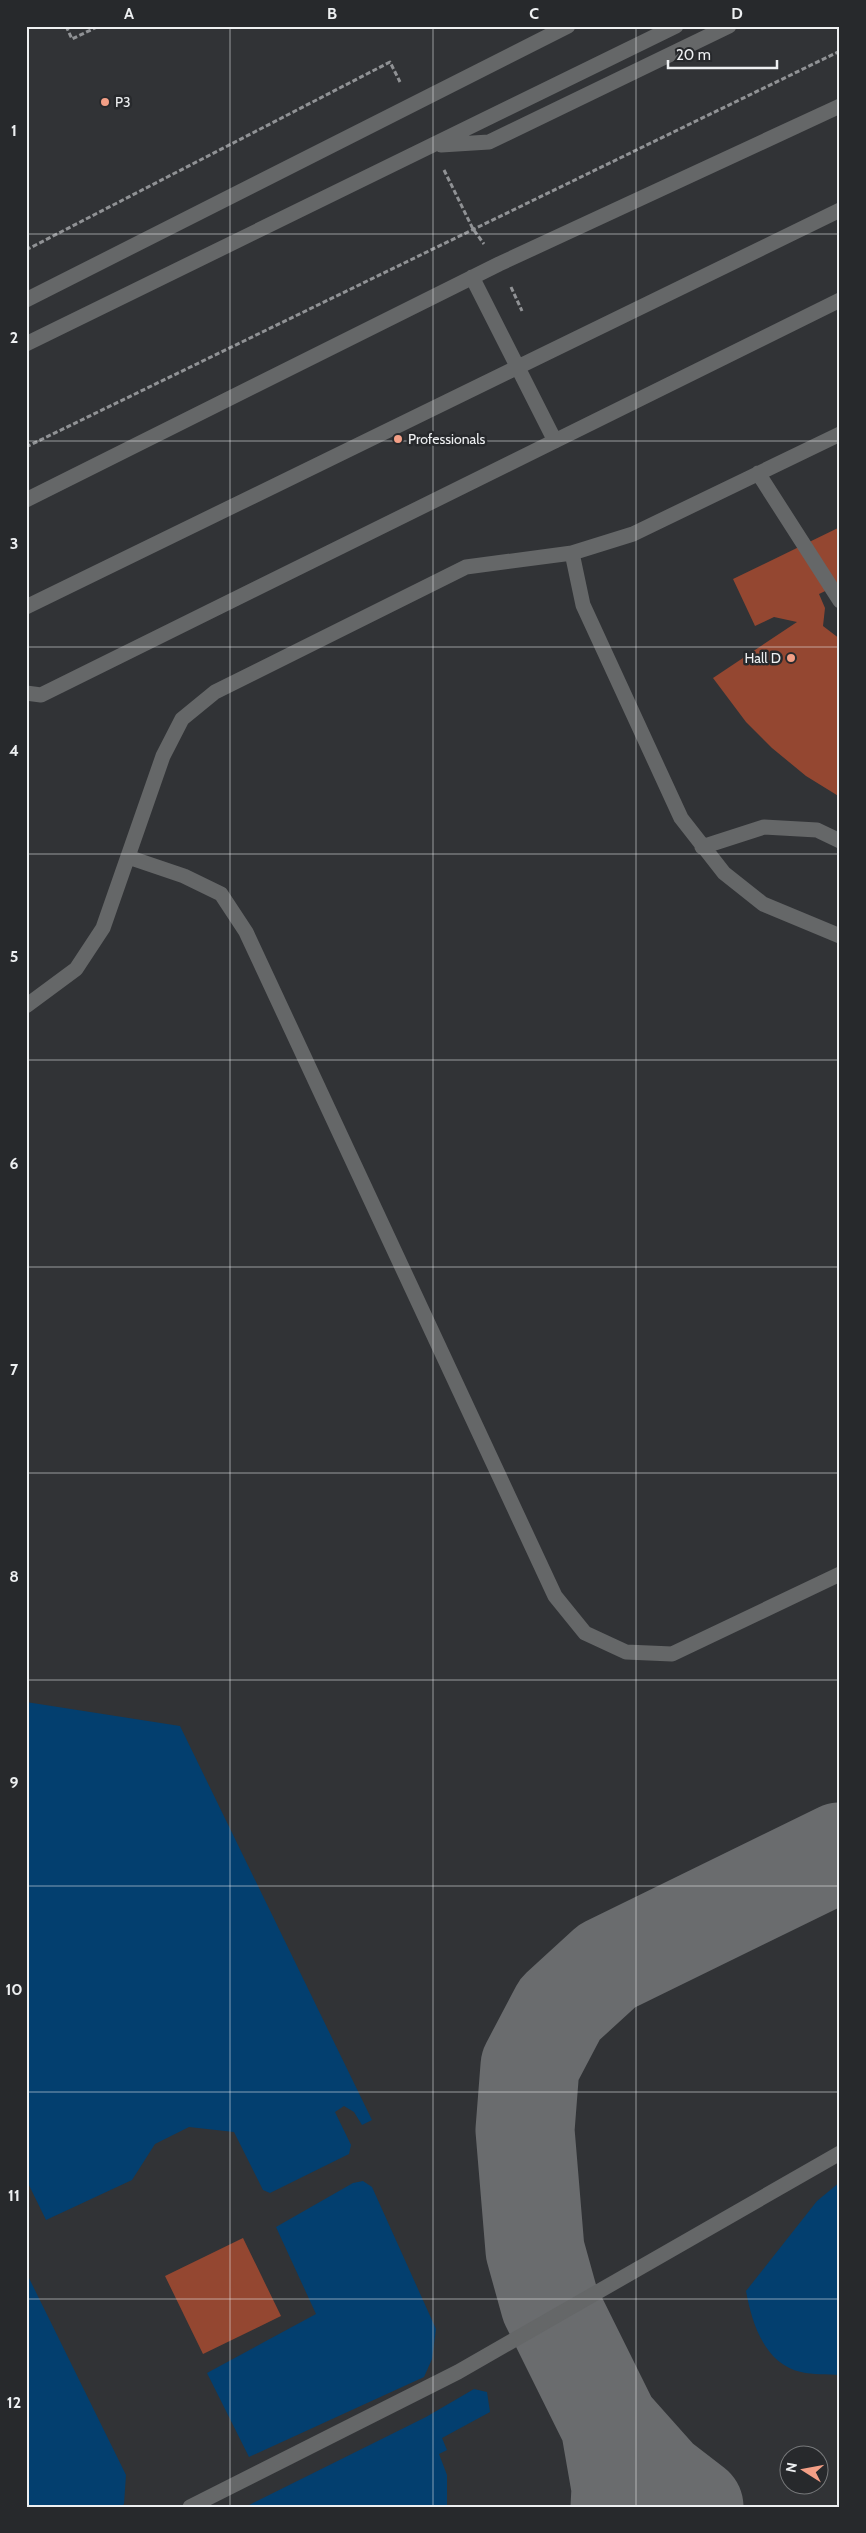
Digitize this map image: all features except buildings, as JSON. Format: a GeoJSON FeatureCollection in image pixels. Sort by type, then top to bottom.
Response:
{"type":"FeatureCollection","features":[{"type":"Feature","properties":{"kind":"street"},"geometry":{"type":"LineString","coordinates":[[26,300],[568,26]]}},
{"type":"Feature","properties":{"kind":"street"},"geometry":{"type":"LineString","coordinates":[[26,344],[676,26]]}},
{"type":"Feature","properties":{"kind":"street"},"geometry":{"type":"LineString","coordinates":[[432,146],[489,142],[729,26]]}},
{"type":"Feature","properties":{"kind":"street"},"geometry":{"type":"LineString","coordinates":[[26,500],[472,277],[840,106]]}},
{"type":"Feature","properties":{"kind":"street"},"geometry":{"type":"LineString","coordinates":[[26,607],[520,368],[840,210]]}},
{"type":"Feature","properties":{"kind":"street"},"geometry":{"type":"LineString","coordinates":[[472,277],[520,368],[555,441]]}},
{"type":"Feature","properties":{"kind":"street"},"geometry":{"type":"LineString","coordinates":[[26,693],[41,694],[840,300]]}},
{"type":"Feature","properties":{"kind":"street"},"geometry":{"type":"LineString","coordinates":[[26,1006],[34,1002],[76,969],[103,928],[163,756],[182,719],[215,692],[466,567],[572,553],[633,534],[840,434]]}},
{"type":"Feature","properties":{"kind":"street"},"geometry":{"type":"LineString","coordinates":[[758,473],[840,601]]}},
{"type":"Feature","properties":{"kind":"street"},"geometry":{"type":"LineString","coordinates":[[572,553],[583,605],[681,818],[724,873],[764,904],[840,936]]}},
{"type":"Feature","properties":{"kind":"street"},"geometry":{"type":"LineString","coordinates":[[702,847],[764,827],[817,830],[840,841]]}},
{"type":"Feature","properties":{"kind":"street"},"geometry":{"type":"LineString","coordinates":[[128,857],[184,876],[221,894],[246,932],[555,1596],[585,1633],[626,1652],[672,1654],[840,1574]]}},
{"type":"Feature","properties":{"kind":"street"},"geometry":{"type":"LineString","coordinates":[[190,2507],[458,2372],[840,2153]]}},
{"type":"Feature","properties":{"kind":"path"},"geometry":{"type":"LineString","coordinates":[[66,26],[72,39],[99,26]]}},
{"type":"Feature","properties":{"kind":"path"},"geometry":{"type":"LineString","coordinates":[[26,446],[840,51]]}},
{"type":"Feature","properties":{"kind":"shaded area"},"geometry":{"type":"Polygon","coordinates":[[[26,1702],[180,1726],[372,2120],[362,2125],[354,2112],[344,2106],[335,2112],[351,2145],[349,2154],[270,2193],[263,2190],[234,2132],[189,2127],[155,2144],[132,2180],[46,2220],[26,2179],[26,1702]]]}},
{"type":"Feature","properties":{"kind":"shaded area"},"geometry":{"type":"Polygon","coordinates":[[[363,2181],[372,2187],[436,2329],[432,2359],[424,2377],[249,2457],[207,2373],[316,2314],[276,2227],[353,2183],[363,2181]]]}},
{"type":"Feature","properties":{"kind":"shaded area"},"geometry":{"type":"Polygon","coordinates":[[[840,2182],[840,2375],[806,2373],[789,2368],[769,2352],[762,2341],[752,2316],[746,2291],[817,2201],[840,2182]]]}},
{"type":"Feature","properties":{"kind":"shaded area"},"geometry":{"type":"Polygon","coordinates":[[[26,2272],[126,2475],[124,2504],[121,2507],[26,2507],[26,2272]]]}},
{"type":"Feature","properties":{"kind":"shaded area"},"geometry":{"type":"Polygon","coordinates":[[[474,2389],[487,2392],[490,2412],[442,2438],[447,2450],[439,2454],[447,2475],[447,2507],[245,2507],[426,2417],[474,2389]]]}},
{"type":"Feature","properties":{"kind":"taxiway"},"geometry":{"type":"LineString","coordinates":[[610,2425],[550,2304],[535,2250],[525,2130],[530,2066],[560,2009],[607,1966],[840,1852]]}},
{"type":"Feature","properties":{"kind":"taxiway"},"geometry":{"type":"LineString","coordinates":[[620,2507],[621,2488],[610,2425],[659,2480],[694,2507]]}},
{"type":"Feature","properties":{"kind":"place","name":"P3"},"geometry":{"type":"Point","coordinates":[105,102]}},
{"type":"Feature","properties":{"kind":"place","name":"Professionals"},"geometry":{"type":"Point","coordinates":[398,439]}},
{"type":"Feature","properties":{"kind":"place","name":"Hall D"},"geometry":{"type":"Point","coordinates":[791,658]}}]}
